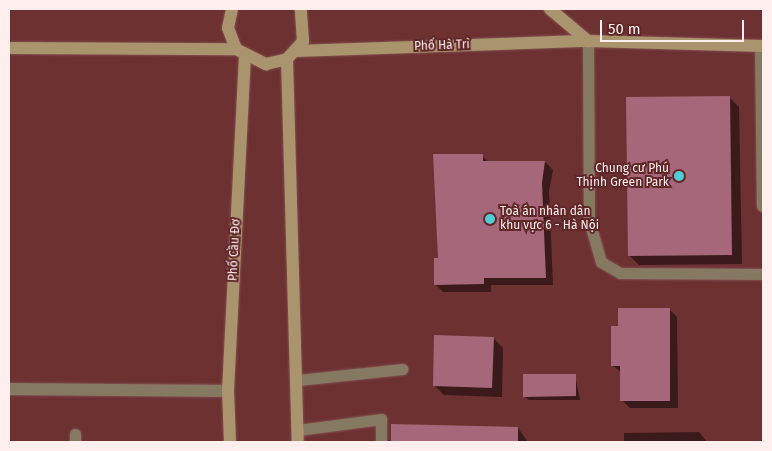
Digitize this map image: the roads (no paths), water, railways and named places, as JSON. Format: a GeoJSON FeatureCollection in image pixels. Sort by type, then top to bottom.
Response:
{"type":"FeatureCollection","features":[{"type":"Feature","properties":{"kind":"main road"},"geometry":{"type":"LineString","coordinates":[[9,48],[241,53],[228,28],[232,9]]}},
{"type":"Feature","properties":{"kind":"main road"},"geometry":{"type":"LineString","coordinates":[[298,436],[292,55],[306,30],[302,9]]}},
{"type":"Feature","properties":{"kind":"main road"},"geometry":{"type":"LineString","coordinates":[[550,9],[588,41]]}},
{"type":"Feature","properties":{"kind":"main road","name":"Phố Hà Trì"},"geometry":{"type":"LineString","coordinates":[[241,53],[266,64],[292,55],[588,41],[762,46]]}},
{"type":"Feature","properties":{"kind":"main road","name":"Phố Cầu Đơ"},"geometry":{"type":"LineString","coordinates":[[230,442],[228,391],[241,53]]}},
{"type":"Feature","properties":{"kind":"street"},"geometry":{"type":"LineString","coordinates":[[762,46],[763,206]]}},
{"type":"Feature","properties":{"kind":"street"},"geometry":{"type":"LineString","coordinates":[[9,389],[228,391]]}},
{"type":"Feature","properties":{"kind":"lane"},"geometry":{"type":"LineString","coordinates":[[588,41],[589,220],[601,262],[620,273],[763,274]]}},
{"type":"Feature","properties":{"kind":"lane"},"geometry":{"type":"LineString","coordinates":[[298,380],[402,369]]}},
{"type":"Feature","properties":{"kind":"lane"},"geometry":{"type":"LineString","coordinates":[[298,436],[381,419],[381,442]]}},
{"type":"Feature","properties":{"kind":"place","name":"Chung cư Phú Thịnh Green Park"},"geometry":{"type":"Point","coordinates":[679,176]}},
{"type":"Feature","properties":{"kind":"place","name":"Toà án nhân dân khu vực 6 - Hà Nội"},"geometry":{"type":"Point","coordinates":[490,219]}}]}
